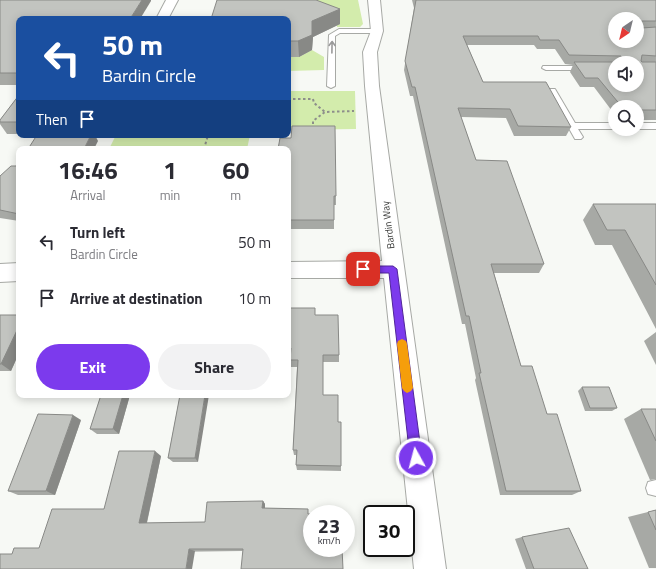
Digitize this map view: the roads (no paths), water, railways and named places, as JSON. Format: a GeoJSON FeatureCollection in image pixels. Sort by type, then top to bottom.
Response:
{"type":"FeatureCollection","features":[{"type":"Feature","properties":{"kind":"street"},"geometry":{"type":"LineString","coordinates":[[164,16],[172,0]]}},
{"type":"Feature","properties":{"kind":"street","name":"Bardin Way"},"geometry":{"type":"LineString","coordinates":[[374,0],[377,31],[370,52],[375,111],[430,569]]}},
{"type":"Feature","properties":{"kind":"street"},"geometry":{"type":"LineString","coordinates":[[291,270],[393,269]]}},
{"type":"Feature","properties":{"kind":"street"},"geometry":{"type":"LineString","coordinates":[[0,273],[16,272]]}},
{"type":"Feature","properties":{"kind":"lane"},"geometry":{"type":"LineString","coordinates":[[331,86],[332,36],[339,31],[377,31]]}},
{"type":"Feature","properties":{"kind":"lane"},"geometry":{"type":"LineString","coordinates":[[546,68],[608,68]]}},
{"type":"Feature","properties":{"kind":"lane"},"geometry":{"type":"LineString","coordinates":[[552,90],[578,138]]}},
{"type":"Feature","properties":{"kind":"lane"},"geometry":{"type":"LineString","coordinates":[[572,126],[608,126]]}},
{"type":"Feature","properties":{"kind":"lane"},"geometry":{"type":"LineString","coordinates":[[644,126],[656,126]]}}]}
